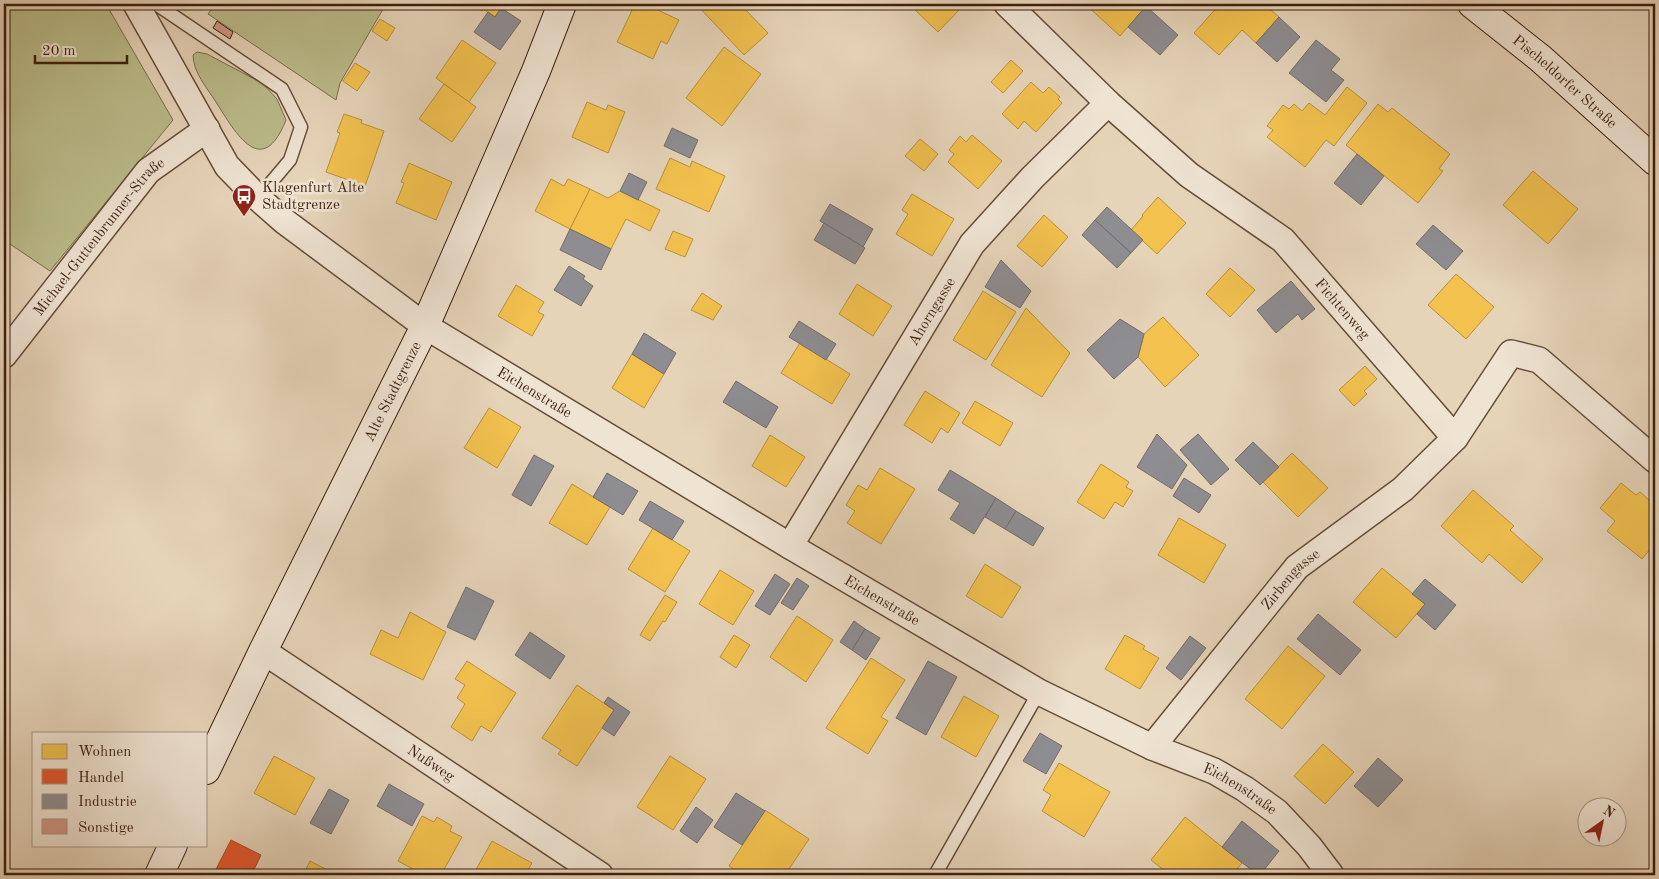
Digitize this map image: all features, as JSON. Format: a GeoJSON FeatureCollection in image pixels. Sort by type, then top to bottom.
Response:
{"type":"FeatureCollection","features":[{"type":"Feature","properties":{"kind":"street","name":"Eichenstraße"},"geometry":{"type":"LineString","coordinates":[[136,4],[227,166],[258,198],[284,221],[425,326],[790,546],[1039,692],[1152,747],[1214,771],[1245,788],[1277,812],[1309,846],[1331,875]]}},
{"type":"Feature","properties":{"kind":"street","name":"Alte Stadtgrenze"},"geometry":{"type":"LineString","coordinates":[[208,766],[425,326],[536,71],[562,4]]}},
{"type":"Feature","properties":{"kind":"street","name":"Fichtenweg"},"geometry":{"type":"LineString","coordinates":[[1007,4],[1108,104],[1189,175],[1283,240],[1455,438]]}},
{"type":"Feature","properties":{"kind":"street","name":"Pischeldorfer Straße"},"geometry":{"type":"LineString","coordinates":[[1472,4],[1540,58],[1655,162]]}},
{"type":"Feature","properties":{"kind":"street","name":"Ahorngasse"},"geometry":{"type":"LineString","coordinates":[[790,546],[972,244],[1032,178],[1108,104]]}},
{"type":"Feature","properties":{"kind":"street","name":"Michael-Guttenbrunner-Straße"},"geometry":{"type":"LineString","coordinates":[[4,355],[148,171],[207,129]]}},
{"type":"Feature","properties":{"kind":"street"},"geometry":{"type":"LineString","coordinates":[[1455,438],[1511,353],[1539,360],[1655,460]]}},
{"type":"Feature","properties":{"kind":"street","name":"Zirbengasse"},"geometry":{"type":"LineString","coordinates":[[1152,747],[1297,567],[1404,489],[1455,438]]}},
{"type":"Feature","properties":{"kind":"street","name":"Nußweg"},"geometry":{"type":"LineString","coordinates":[[263,652],[600,875]]}},
{"type":"Feature","properties":{"kind":"street"},"geometry":{"type":"LineString","coordinates":[[159,875],[172,846]]}},
{"type":"Feature","properties":{"kind":"lane"},"geometry":{"type":"LineString","coordinates":[[156,4],[282,89],[301,127],[290,160],[258,198]]}},
{"type":"Feature","properties":{"kind":"lane"},"geometry":{"type":"LineString","coordinates":[[935,875],[1039,692]]}},
{"type":"Feature","properties":{"kind":"green space"},"geometry":{"type":"Polygon","coordinates":[[[4,4],[106,4],[173,120],[50,271],[4,240],[4,4]]]}},
{"type":"Feature","properties":{"kind":"green space"},"geometry":{"type":"Polygon","coordinates":[[[215,4],[386,4],[340,83],[336,100],[208,14],[215,4]]]}},
{"type":"Feature","properties":{"kind":"green space"},"geometry":{"type":"Polygon","coordinates":[[[197,52],[207,54],[262,83],[277,99],[286,120],[277,138],[268,147],[259,149],[250,146],[232,127],[195,68],[193,55],[197,52]]]}},
{"type":"Feature","properties":{"kind":"building: Wohnen"},"geometry":{"type":"Polygon","coordinates":[[[471,4],[510,4],[505,10],[501,8],[495,17],[471,4]]]}},
{"type":"Feature","properties":{"kind":"building: Wohnen"},"geometry":{"type":"Polygon","coordinates":[[[635,4],[645,4],[679,20],[667,44],[661,41],[653,59],[617,42],[635,4]]]}},
{"type":"Feature","properties":{"kind":"building: Wohnen"},"geometry":{"type":"Polygon","coordinates":[[[696,4],[740,4],[768,33],[744,55],[696,4]]]}},
{"type":"Feature","properties":{"kind":"building: Wohnen"},"geometry":{"type":"Polygon","coordinates":[[[909,4],[957,4],[961,8],[938,32],[909,4]]]}},
{"type":"Feature","properties":{"kind":"building: Wohnen"},"geometry":{"type":"Polygon","coordinates":[[[1085,4],[1136,4],[1143,10],[1120,36],[1085,4]]]}},
{"type":"Feature","properties":{"kind":"building: Wohnen"},"geometry":{"type":"Polygon","coordinates":[[[1220,4],[1264,4],[1279,17],[1256,43],[1242,30],[1219,55],[1194,33],[1220,4]]]}},
{"type":"Feature","properties":{"kind":"building: Wohnen"},"geometry":{"type":"Polygon","coordinates":[[[380,19],[395,28],[387,41],[372,31],[380,19]]]}},
{"type":"Feature","properties":{"kind":"building: Wohnen"},"geometry":{"type":"Polygon","coordinates":[[[462,40],[496,63],[469,102],[436,78],[462,40]]]}},
{"type":"Feature","properties":{"kind":"building: Wohnen"},"geometry":{"type":"Polygon","coordinates":[[[724,47],[761,74],[722,126],[686,98],[724,47]]]}},
{"type":"Feature","properties":{"kind":"building: Wohnen"},"geometry":{"type":"Polygon","coordinates":[[[1011,60],[1023,71],[1003,93],[991,82],[1011,60]]]}},
{"type":"Feature","properties":{"kind":"building: Wohnen"},"geometry":{"type":"Polygon","coordinates":[[[355,63],[370,72],[357,91],[343,81],[355,63]]]}},
{"type":"Feature","properties":{"kind":"building: Wohnen"},"geometry":{"type":"Polygon","coordinates":[[[1031,82],[1043,93],[1049,87],[1060,97],[1058,99],[1062,103],[1036,132],[1024,121],[1018,129],[1002,114],[1031,82]]]}},
{"type":"Feature","properties":{"kind":"building: Wohnen"},"geometry":{"type":"Polygon","coordinates":[[[444,84],[476,107],[452,142],[419,119],[444,84]]]}},
{"type":"Feature","properties":{"kind":"building: Wohnen"},"geometry":{"type":"Polygon","coordinates":[[[1347,87],[1367,103],[1334,146],[1326,140],[1305,167],[1267,137],[1273,130],[1267,126],[1283,105],[1289,109],[1294,104],[1302,111],[1309,103],[1325,115],[1347,87]]]}},
{"type":"Feature","properties":{"kind":"building: Wohnen"},"geometry":{"type":"Polygon","coordinates":[[[587,102],[606,110],[608,105],[625,112],[608,153],[572,137],[587,102]]]}},
{"type":"Feature","properties":{"kind":"building: Wohnen"},"geometry":{"type":"Polygon","coordinates":[[[1378,104],[1388,112],[1392,108],[1450,154],[1439,169],[1443,171],[1418,203],[1346,145],[1378,104]]]}},
{"type":"Feature","properties":{"kind":"building: Wohnen"},"geometry":{"type":"Polygon","coordinates":[[[344,114],[362,120],[361,123],[384,131],[365,186],[326,172],[340,133],[337,132],[344,114]]]}},
{"type":"Feature","properties":{"kind":"building: Wohnen"},"geometry":{"type":"Polygon","coordinates":[[[972,135],[1002,161],[978,189],[948,162],[954,154],[949,150],[960,136],[966,142],[972,135]]]}},
{"type":"Feature","properties":{"kind":"building: Wohnen"},"geometry":{"type":"Polygon","coordinates":[[[920,139],[938,154],[924,171],[905,156],[920,139]]]}},
{"type":"Feature","properties":{"kind":"building: Wohnen"},"geometry":{"type":"Polygon","coordinates":[[[670,158],[690,167],[692,161],[725,176],[709,212],[656,189],[670,158]]]}},
{"type":"Feature","properties":{"kind":"building: Wohnen"},"geometry":{"type":"Polygon","coordinates":[[[409,163],[452,182],[436,220],[396,203],[404,183],[401,182],[409,163]]]}},
{"type":"Feature","properties":{"kind":"building: Wohnen"},"geometry":{"type":"Polygon","coordinates":[[[1533,171],[1578,209],[1548,244],[1503,205],[1533,171]]]}},
{"type":"Feature","properties":{"kind":"building: Wohnen"},"geometry":{"type":"Polygon","coordinates":[[[551,179],[564,186],[568,179],[590,189],[570,229],[535,211],[551,179]]]}},
{"type":"Feature","properties":{"kind":"building: Wohnen"},"geometry":{"type":"Polygon","coordinates":[[[590,189],[608,198],[620,191],[660,210],[650,231],[626,219],[611,249],[570,229],[590,189]]]}},
{"type":"Feature","properties":{"kind":"building: Wohnen"},"geometry":{"type":"Polygon","coordinates":[[[912,194],[954,219],[932,256],[896,234],[908,214],[902,210],[912,194]]]}},
{"type":"Feature","properties":{"kind":"building: Wohnen"},"geometry":{"type":"Polygon","coordinates":[[[1158,197],[1186,223],[1157,254],[1131,230],[1158,197]]]}},
{"type":"Feature","properties":{"kind":"building: Wohnen"},"geometry":{"type":"Polygon","coordinates":[[[1044,215],[1068,237],[1042,267],[1017,246],[1044,215]]]}},
{"type":"Feature","properties":{"kind":"building: Wohnen"},"geometry":{"type":"Polygon","coordinates":[[[673,231],[693,239],[685,257],[665,249],[673,231]]]}},
{"type":"Feature","properties":{"kind":"building: Wohnen"},"geometry":{"type":"Polygon","coordinates":[[[1230,268],[1255,290],[1230,317],[1206,294],[1230,268]]]}},
{"type":"Feature","properties":{"kind":"building: Wohnen"},"geometry":{"type":"Polygon","coordinates":[[[1456,274],[1494,307],[1466,339],[1428,305],[1456,274]]]}},
{"type":"Feature","properties":{"kind":"building: Wohnen"},"geometry":{"type":"Polygon","coordinates":[[[857,284],[892,306],[873,336],[839,314],[857,284]]]}},
{"type":"Feature","properties":{"kind":"building: Wohnen"},"geometry":{"type":"Polygon","coordinates":[[[516,285],[544,302],[538,312],[544,315],[532,336],[498,316],[516,285]]]}},
{"type":"Feature","properties":{"kind":"building: Wohnen"},"geometry":{"type":"Polygon","coordinates":[[[983,291],[1016,312],[986,360],[953,340],[983,291]]]}},
{"type":"Feature","properties":{"kind":"building: Wohnen"},"geometry":{"type":"Polygon","coordinates":[[[702,293],[722,306],[713,320],[691,310],[702,293]]]}},
{"type":"Feature","properties":{"kind":"building: Wohnen"},"geometry":{"type":"Polygon","coordinates":[[[1026,308],[1070,353],[1042,397],[991,365],[1026,308]]]}},
{"type":"Feature","properties":{"kind":"building: Wohnen"},"geometry":{"type":"Polygon","coordinates":[[[1163,317],[1199,355],[1165,387],[1138,357],[1144,334],[1163,317]]]}},
{"type":"Feature","properties":{"kind":"building: Wohnen"},"geometry":{"type":"Polygon","coordinates":[[[800,343],[850,374],[832,404],[781,373],[800,343]]]}},
{"type":"Feature","properties":{"kind":"building: Wohnen"},"geometry":{"type":"Polygon","coordinates":[[[632,354],[664,374],[644,408],[612,388],[632,354]]]}},
{"type":"Feature","properties":{"kind":"building: Wohnen"},"geometry":{"type":"Polygon","coordinates":[[[1365,366],[1377,379],[1364,391],[1367,394],[1354,406],[1339,390],[1365,366]]]}},
{"type":"Feature","properties":{"kind":"building: Wohnen"},"geometry":{"type":"Polygon","coordinates":[[[925,391],[960,413],[948,433],[941,428],[932,443],[904,425],[925,391]]]}},
{"type":"Feature","properties":{"kind":"building: Wohnen"},"geometry":{"type":"Polygon","coordinates":[[[975,401],[1013,423],[1000,446],[962,423],[975,401]]]}},
{"type":"Feature","properties":{"kind":"building: Wohnen"},"geometry":{"type":"Polygon","coordinates":[[[489,408],[521,427],[497,468],[464,448],[489,408]]]}},
{"type":"Feature","properties":{"kind":"building: Wohnen"},"geometry":{"type":"Polygon","coordinates":[[[770,435],[805,457],[786,487],[752,466],[770,435]]]}},
{"type":"Feature","properties":{"kind":"building: Wohnen"},"geometry":{"type":"Polygon","coordinates":[[[1292,453],[1328,488],[1298,517],[1263,482],[1292,453]]]}},
{"type":"Feature","properties":{"kind":"building: Wohnen"},"geometry":{"type":"Polygon","coordinates":[[[1101,464],[1129,482],[1126,487],[1133,491],[1123,507],[1115,502],[1104,519],[1077,502],[1101,464]]]}},
{"type":"Feature","properties":{"kind":"building: Wohnen"},"geometry":{"type":"Polygon","coordinates":[[[880,468],[915,489],[881,544],[847,523],[855,511],[846,505],[858,485],[867,490],[880,468]]]}},
{"type":"Feature","properties":{"kind":"building: Wohnen"},"geometry":{"type":"Polygon","coordinates":[[[1621,483],[1636,495],[1640,492],[1655,505],[1655,543],[1642,559],[1607,531],[1615,521],[1600,508],[1621,483]]]}},
{"type":"Feature","properties":{"kind":"building: Wohnen"},"geometry":{"type":"Polygon","coordinates":[[[572,484],[610,507],[587,545],[549,523],[572,484]]]}},
{"type":"Feature","properties":{"kind":"building: Wohnen"},"geometry":{"type":"Polygon","coordinates":[[[1473,490],[1514,526],[1510,530],[1543,559],[1522,583],[1489,554],[1482,563],[1441,526],[1473,490]]]}},
{"type":"Feature","properties":{"kind":"building: Wohnen"},"geometry":{"type":"Polygon","coordinates":[[[1179,518],[1226,545],[1204,583],[1158,555],[1179,518]]]}},
{"type":"Feature","properties":{"kind":"building: Wohnen"},"geometry":{"type":"Polygon","coordinates":[[[653,528],[690,551],[665,592],[628,569],[653,528]]]}},
{"type":"Feature","properties":{"kind":"building: Wohnen"},"geometry":{"type":"Polygon","coordinates":[[[985,564],[1021,587],[1002,618],[966,596],[985,564]]]}},
{"type":"Feature","properties":{"kind":"building: Wohnen"},"geometry":{"type":"Polygon","coordinates":[[[1382,568],[1425,604],[1396,638],[1353,602],[1382,568]]]}},
{"type":"Feature","properties":{"kind":"building: Wohnen"},"geometry":{"type":"Polygon","coordinates":[[[720,570],[754,591],[733,625],[699,604],[720,570]]]}},
{"type":"Feature","properties":{"kind":"building: Wohnen"},"geometry":{"type":"Polygon","coordinates":[[[665,595],[677,602],[665,622],[663,621],[650,641],[640,635],[665,595]]]}},
{"type":"Feature","properties":{"kind":"building: Wohnen"},"geometry":{"type":"Polygon","coordinates":[[[410,612],[446,632],[423,680],[370,654],[381,630],[398,638],[410,612]]]}},
{"type":"Feature","properties":{"kind":"building: Wohnen"},"geometry":{"type":"Polygon","coordinates":[[[797,616],[833,640],[806,682],[770,657],[797,616]]]}},
{"type":"Feature","properties":{"kind":"building: Wohnen"},"geometry":{"type":"Polygon","coordinates":[[[734,635],[750,645],[736,668],[720,657],[734,635]]]}},
{"type":"Feature","properties":{"kind":"building: Wohnen"},"geometry":{"type":"Polygon","coordinates":[[[1125,635],[1145,646],[1143,649],[1159,658],[1140,689],[1105,669],[1125,635]]]}},
{"type":"Feature","properties":{"kind":"building: Wohnen"},"geometry":{"type":"Polygon","coordinates":[[[1288,646],[1325,676],[1282,729],[1245,699],[1288,646]]]}},
{"type":"Feature","properties":{"kind":"building: Wohnen"},"geometry":{"type":"Polygon","coordinates":[[[871,658],[905,680],[881,717],[888,721],[868,754],[826,728],[871,658]]]}},
{"type":"Feature","properties":{"kind":"building: Wohnen"},"geometry":{"type":"Polygon","coordinates":[[[467,661],[516,693],[491,732],[481,726],[472,741],[451,727],[465,704],[457,698],[465,685],[455,679],[467,661]]]}},
{"type":"Feature","properties":{"kind":"building: Wohnen"},"geometry":{"type":"Polygon","coordinates":[[[577,685],[614,710],[577,766],[558,754],[561,750],[542,738],[577,685]]]}},
{"type":"Feature","properties":{"kind":"building: Wohnen"},"geometry":{"type":"Polygon","coordinates":[[[964,696],[999,716],[976,757],[941,737],[964,696]]]}},
{"type":"Feature","properties":{"kind":"building: Wohnen"},"geometry":{"type":"Polygon","coordinates":[[[1323,744],[1354,772],[1325,804],[1294,776],[1323,744]]]}},
{"type":"Feature","properties":{"kind":"building: Wohnen"},"geometry":{"type":"Polygon","coordinates":[[[274,756],[315,778],[295,815],[254,793],[274,756]]]}},
{"type":"Feature","properties":{"kind":"building: Wohnen"},"geometry":{"type":"Polygon","coordinates":[[[670,756],[706,779],[673,830],[637,807],[670,756]]]}},
{"type":"Feature","properties":{"kind":"building: Wohnen"},"geometry":{"type":"Polygon","coordinates":[[[1059,763],[1110,792],[1084,837],[1042,811],[1051,795],[1043,790],[1059,763]]]}},
{"type":"Feature","properties":{"kind":"building: Wohnen"},"geometry":{"type":"Polygon","coordinates":[[[765,810],[809,839],[785,875],[743,875],[729,866],[765,810]]]}},
{"type":"Feature","properties":{"kind":"building: Wohnen"},"geometry":{"type":"Polygon","coordinates":[[[422,816],[434,822],[437,817],[452,826],[450,831],[462,837],[441,875],[424,875],[398,861],[422,816]]]}},
{"type":"Feature","properties":{"kind":"building: Wohnen"},"geometry":{"type":"Polygon","coordinates":[[[1185,817],[1242,863],[1232,875],[1170,875],[1151,860],[1185,817]]]}},
{"type":"Feature","properties":{"kind":"building: Wohnen"},"geometry":{"type":"Polygon","coordinates":[[[492,841],[532,863],[525,875],[473,875],[492,841]]]}},
{"type":"Feature","properties":{"kind":"building: Wohnen"},"geometry":{"type":"Polygon","coordinates":[[[310,861],[337,875],[303,875],[310,861]]]}},
{"type":"Feature","properties":{"kind":"building: Handel"},"geometry":{"type":"Polygon","coordinates":[[[231,840],[261,855],[252,874],[255,875],[213,875],[231,840]]]}},
{"type":"Feature","properties":{"kind":"building: Industrie"},"geometry":{"type":"Polygon","coordinates":[[[1146,6],[1178,35],[1160,55],[1128,27],[1146,6]]]}},
{"type":"Feature","properties":{"kind":"building: Industrie"},"geometry":{"type":"Polygon","coordinates":[[[501,8],[521,21],[500,50],[474,32],[488,12],[495,17],[501,8]]]}},
{"type":"Feature","properties":{"kind":"building: Industrie"},"geometry":{"type":"Polygon","coordinates":[[[1279,17],[1300,37],[1277,62],[1256,43],[1279,17]]]}},
{"type":"Feature","properties":{"kind":"building: Industrie"},"geometry":{"type":"Polygon","coordinates":[[[1316,40],[1340,59],[1331,70],[1344,80],[1326,102],[1289,73],[1316,40]]]}},
{"type":"Feature","properties":{"kind":"building: Industrie"},"geometry":{"type":"Polygon","coordinates":[[[672,128],[698,140],[690,158],[664,146],[672,128]]]}},
{"type":"Feature","properties":{"kind":"building: Industrie"},"geometry":{"type":"Polygon","coordinates":[[[1357,154],[1384,176],[1361,205],[1334,183],[1357,154]]]}},
{"type":"Feature","properties":{"kind":"building: Industrie"},"geometry":{"type":"Polygon","coordinates":[[[629,173],[647,182],[638,200],[620,191],[629,173]]]}},
{"type":"Feature","properties":{"kind":"building: Industrie"},"geometry":{"type":"Polygon","coordinates":[[[830,204],[873,229],[863,247],[820,221],[830,204]]]}},
{"type":"Feature","properties":{"kind":"building: Industrie"},"geometry":{"type":"Polygon","coordinates":[[[1107,207],[1143,240],[1131,253],[1095,220],[1107,207]]]}},
{"type":"Feature","properties":{"kind":"building: Industrie"},"geometry":{"type":"Polygon","coordinates":[[[1095,220],[1131,253],[1117,268],[1082,235],[1095,220]]]}},
{"type":"Feature","properties":{"kind":"building: Industrie"},"geometry":{"type":"Polygon","coordinates":[[[824,223],[865,248],[855,264],[814,240],[824,223]]]}},
{"type":"Feature","properties":{"kind":"building: Industrie"},"geometry":{"type":"Polygon","coordinates":[[[1433,225],[1463,251],[1446,270],[1416,244],[1433,225]]]}},
{"type":"Feature","properties":{"kind":"building: Industrie"},"geometry":{"type":"Polygon","coordinates":[[[570,229],[611,249],[601,270],[560,250],[570,229]]]}},
{"type":"Feature","properties":{"kind":"building: Industrie"},"geometry":{"type":"Polygon","coordinates":[[[1001,260],[1031,291],[1020,308],[985,287],[1001,260]]]}},
{"type":"Feature","properties":{"kind":"building: Industrie"},"geometry":{"type":"Polygon","coordinates":[[[569,266],[585,276],[583,279],[593,286],[581,306],[554,290],[569,266]]]}},
{"type":"Feature","properties":{"kind":"building: Industrie"},"geometry":{"type":"Polygon","coordinates":[[[1291,281],[1315,309],[1302,320],[1298,314],[1276,333],[1257,310],[1291,281]]]}},
{"type":"Feature","properties":{"kind":"building: Industrie"},"geometry":{"type":"Polygon","coordinates":[[[1120,319],[1144,334],[1138,357],[1114,379],[1087,350],[1120,319]]]}},
{"type":"Feature","properties":{"kind":"building: Industrie"},"geometry":{"type":"Polygon","coordinates":[[[799,321],[836,344],[826,360],[789,337],[799,321]]]}},
{"type":"Feature","properties":{"kind":"building: Industrie"},"geometry":{"type":"Polygon","coordinates":[[[644,333],[676,353],[664,374],[632,354],[644,333]]]}},
{"type":"Feature","properties":{"kind":"building: Industrie"},"geometry":{"type":"Polygon","coordinates":[[[736,381],[778,407],[766,428],[723,402],[736,381]]]}},
{"type":"Feature","properties":{"kind":"building: Industrie"},"geometry":{"type":"Polygon","coordinates":[[[1157,434],[1187,465],[1172,489],[1137,467],[1157,434]]]}},
{"type":"Feature","properties":{"kind":"building: Industrie"},"geometry":{"type":"Polygon","coordinates":[[[1198,434],[1229,469],[1211,485],[1180,450],[1198,434]]]}},
{"type":"Feature","properties":{"kind":"building: Industrie"},"geometry":{"type":"Polygon","coordinates":[[[1253,442],[1279,467],[1260,485],[1235,460],[1253,442]]]}},
{"type":"Feature","properties":{"kind":"building: Industrie"},"geometry":{"type":"Polygon","coordinates":[[[534,455],[554,466],[531,506],[512,495],[534,455]]]}},
{"type":"Feature","properties":{"kind":"building: Industrie"},"geometry":{"type":"Polygon","coordinates":[[[950,470],[996,498],[974,534],[950,519],[960,503],[938,490],[950,470]]]}},
{"type":"Feature","properties":{"kind":"building: Industrie"},"geometry":{"type":"Polygon","coordinates":[[[607,473],[638,491],[623,515],[593,497],[607,473]]]}},
{"type":"Feature","properties":{"kind":"building: Industrie"},"geometry":{"type":"Polygon","coordinates":[[[1184,478],[1211,495],[1199,513],[1173,496],[1184,478]]]}},
{"type":"Feature","properties":{"kind":"building: Industrie"},"geometry":{"type":"Polygon","coordinates":[[[996,498],[1016,511],[1005,529],[985,517],[996,498]]]}},
{"type":"Feature","properties":{"kind":"building: Industrie"},"geometry":{"type":"Polygon","coordinates":[[[650,501],[684,521],[672,540],[639,520],[650,501]]]}},
{"type":"Feature","properties":{"kind":"building: Industrie"},"geometry":{"type":"Polygon","coordinates":[[[1016,511],[1044,528],[1033,546],[1005,529],[1016,511]]]}},
{"type":"Feature","properties":{"kind":"building: Industrie"},"geometry":{"type":"Polygon","coordinates":[[[775,574],[790,584],[770,615],[755,606],[775,574]]]}},
{"type":"Feature","properties":{"kind":"building: Industrie"},"geometry":{"type":"Polygon","coordinates":[[[797,578],[809,586],[793,610],[781,603],[797,578]]]}},
{"type":"Feature","properties":{"kind":"building: Industrie"},"geometry":{"type":"Polygon","coordinates":[[[1425,579],[1456,605],[1435,630],[1417,614],[1425,604],[1412,594],[1425,579]]]}},
{"type":"Feature","properties":{"kind":"building: Industrie"},"geometry":{"type":"Polygon","coordinates":[[[466,587],[494,601],[475,640],[447,627],[466,587]]]}},
{"type":"Feature","properties":{"kind":"building: Industrie"},"geometry":{"type":"Polygon","coordinates":[[[1318,614],[1361,650],[1340,675],[1297,639],[1318,614]]]}},
{"type":"Feature","properties":{"kind":"building: Industrie"},"geometry":{"type":"Polygon","coordinates":[[[854,621],[865,629],[852,650],[840,642],[854,621]]]}},
{"type":"Feature","properties":{"kind":"building: Industrie"},"geometry":{"type":"Polygon","coordinates":[[[865,629],[880,638],[866,660],[852,650],[865,629]]]}},
{"type":"Feature","properties":{"kind":"building: Industrie"},"geometry":{"type":"Polygon","coordinates":[[[530,632],[565,656],[550,679],[515,655],[530,632]]]}},
{"type":"Feature","properties":{"kind":"building: Industrie"},"geometry":{"type":"Polygon","coordinates":[[[1190,636],[1206,648],[1181,680],[1166,668],[1190,636]]]}},
{"type":"Feature","properties":{"kind":"building: Industrie"},"geometry":{"type":"Polygon","coordinates":[[[928,661],[957,677],[926,735],[896,718],[928,661]]]}},
{"type":"Feature","properties":{"kind":"building: Industrie"},"geometry":{"type":"Polygon","coordinates":[[[608,697],[630,712],[614,736],[602,728],[614,710],[604,703],[608,697]]]}},
{"type":"Feature","properties":{"kind":"building: Industrie"},"geometry":{"type":"Polygon","coordinates":[[[1040,733],[1062,746],[1046,774],[1023,761],[1040,733]]]}},
{"type":"Feature","properties":{"kind":"building: Industrie"},"geometry":{"type":"Polygon","coordinates":[[[1378,758],[1403,780],[1378,807],[1354,786],[1378,758]]]}},
{"type":"Feature","properties":{"kind":"building: Industrie"},"geometry":{"type":"Polygon","coordinates":[[[389,784],[424,804],[412,826],[377,806],[389,784]]]}},
{"type":"Feature","properties":{"kind":"building: Industrie"},"geometry":{"type":"Polygon","coordinates":[[[329,789],[349,800],[331,834],[310,823],[329,789]]]}},
{"type":"Feature","properties":{"kind":"building: Industrie"},"geometry":{"type":"Polygon","coordinates":[[[736,793],[765,811],[742,845],[714,827],[736,793]]]}},
{"type":"Feature","properties":{"kind":"building: Industrie"},"geometry":{"type":"Polygon","coordinates":[[[696,807],[713,820],[697,843],[680,831],[696,807]]]}},
{"type":"Feature","properties":{"kind":"building: Industrie"},"geometry":{"type":"Polygon","coordinates":[[[1242,821],[1279,851],[1260,875],[1222,847],[1242,821]]]}},
{"type":"Feature","properties":{"kind":"building: Sonstige"},"geometry":{"type":"Polygon","coordinates":[[[217,21],[233,32],[230,39],[213,28],[217,21]]]}},
{"type":"Feature","properties":{"kind":"place","name":"Klagenfurt Alte Stadtgrenze"},"geometry":{"type":"Point","coordinates":[244,217]}}]}
